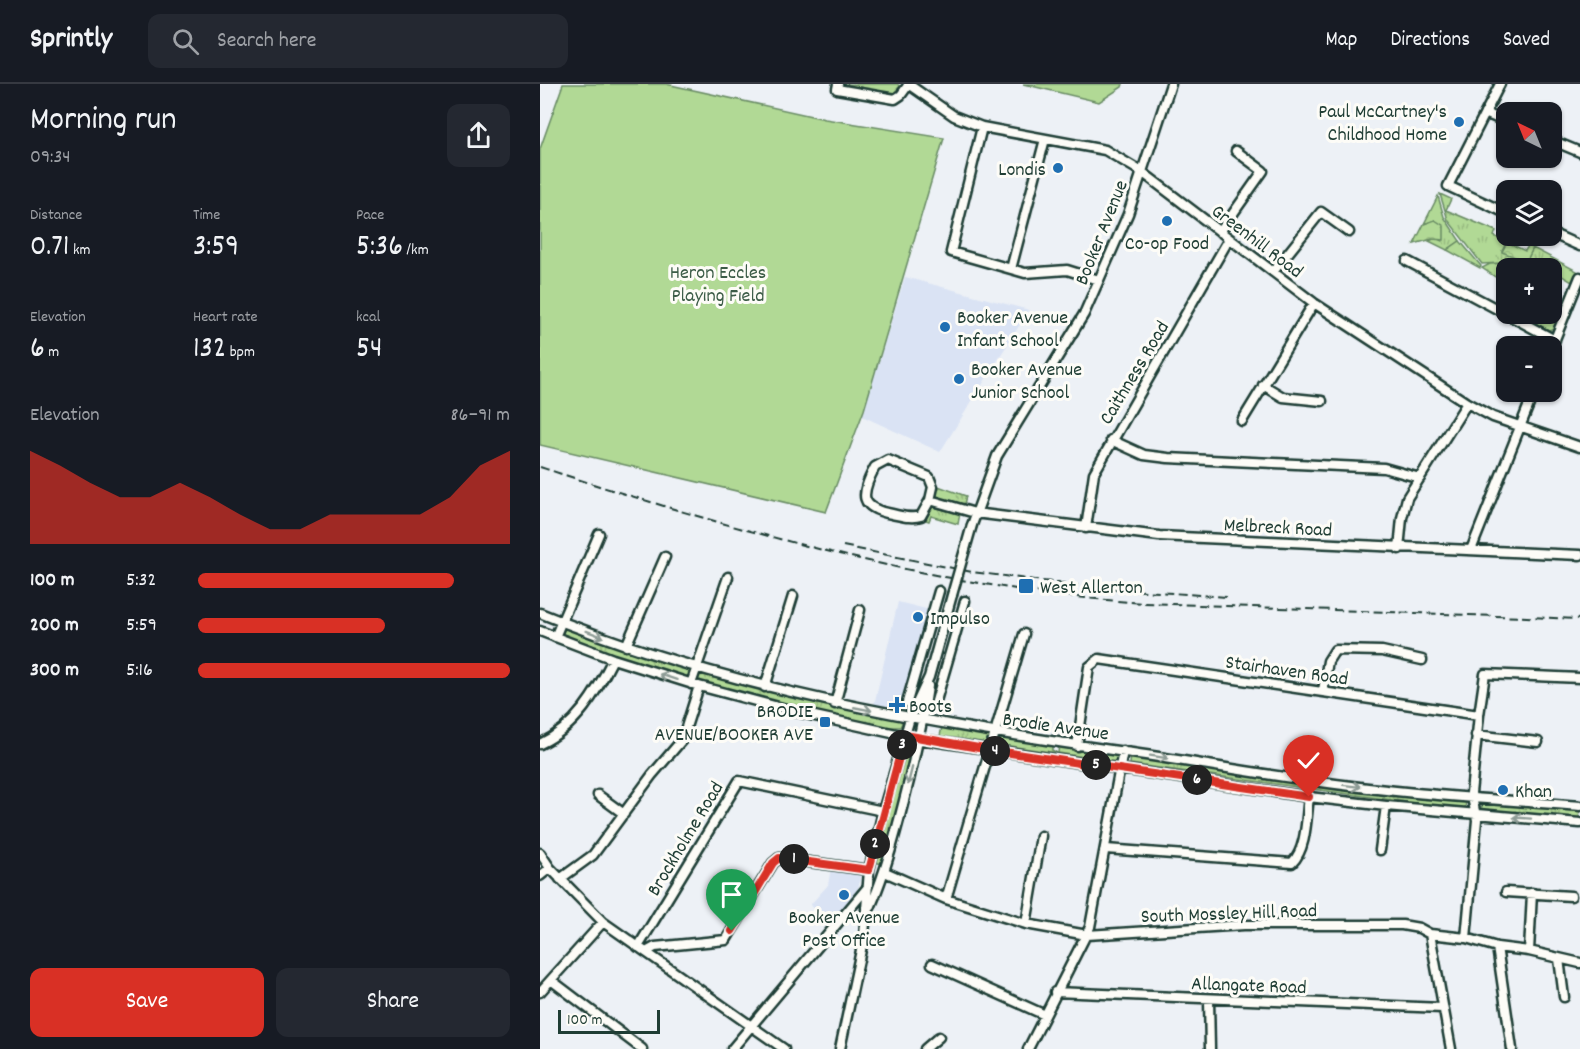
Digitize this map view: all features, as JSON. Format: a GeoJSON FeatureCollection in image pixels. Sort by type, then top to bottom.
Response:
{"type":"FeatureCollection","features":[{"type":"Feature","properties":{"kind":"street"},"geometry":{"type":"LineString","coordinates":[[838,84],[837,89],[895,99],[901,96],[908,84]]}},
{"type":"Feature","properties":{"kind":"street","name":"Greenhill Road"},"geometry":{"type":"LineString","coordinates":[[908,84],[954,116],[982,127],[1105,150],[1142,172],[1314,303],[1467,403],[1492,417],[1580,447]]}},
{"type":"Feature","properties":{"kind":"street","name":"Booker Avenue"},"geometry":{"type":"LineString","coordinates":[[867,914],[885,872],[924,720],[929,677],[975,513],[997,456],[1076,329],[1120,235],[1172,84]]}},
{"type":"Feature","properties":{"kind":"street"},"geometry":{"type":"LineString","coordinates":[[1496,208],[1448,186],[1500,84]]}},
{"type":"Feature","properties":{"kind":"street"},"geometry":{"type":"LineString","coordinates":[[1485,114],[1496,118]]}},
{"type":"Feature","properties":{"kind":"street"},"geometry":{"type":"LineString","coordinates":[[982,127],[950,250],[954,254],[1025,273],[1067,270],[1099,280]]}},
{"type":"Feature","properties":{"kind":"street"},"geometry":{"type":"LineString","coordinates":[[1011,269],[1045,139]]}},
{"type":"Feature","properties":{"kind":"street"},"geometry":{"type":"LineString","coordinates":[[1562,145],[1580,152]]}},
{"type":"Feature","properties":{"kind":"street"},"geometry":{"type":"LineString","coordinates":[[1220,232],[1263,171],[1236,151]]}},
{"type":"Feature","properties":{"kind":"street"},"geometry":{"type":"LineString","coordinates":[[1273,272],[1322,212],[1349,232]]}},
{"type":"Feature","properties":{"kind":"street"},"geometry":{"type":"LineString","coordinates":[[1562,238],[1580,246]]}},
{"type":"Feature","properties":{"kind":"street","name":"Caithness Road"},"geometry":{"type":"LineString","coordinates":[[1086,528],[1094,473],[1229,239]]}},
{"type":"Feature","properties":{"kind":"street"},"geometry":{"type":"LineString","coordinates":[[1407,261],[1548,336]]}},
{"type":"Feature","properties":{"kind":"street"},"geometry":{"type":"LineString","coordinates":[[1557,336],[1580,277]]}},
{"type":"Feature","properties":{"kind":"street"},"geometry":{"type":"LineString","coordinates":[[1242,422],[1314,303]]}},
{"type":"Feature","properties":{"kind":"street"},"geometry":{"type":"LineString","coordinates":[[1263,385],[1283,397],[1322,401]]}},
{"type":"Feature","properties":{"kind":"street"},"geometry":{"type":"LineString","coordinates":[[1471,550],[1530,402]]}},
{"type":"Feature","properties":{"kind":"street"},"geometry":{"type":"LineString","coordinates":[[1399,549],[1404,507],[1467,403]]}},
{"type":"Feature","properties":{"kind":"street"},"geometry":{"type":"LineString","coordinates":[[1111,440],[1144,455],[1168,458],[1384,468],[1420,478]]}},
{"type":"Feature","properties":{"kind":"street"},"geometry":{"type":"LineString","coordinates":[[888,460],[929,477],[933,487],[930,500],[921,516],[911,518],[872,509],[866,503],[864,496],[875,467],[888,460]]}},
{"type":"Feature","properties":{"kind":"street","name":"Melbreck Road"},"geometry":{"type":"LineString","coordinates":[[930,500],[975,513],[1182,538],[1580,555]]}},
{"type":"Feature","properties":{"kind":"street"},"geometry":{"type":"LineString","coordinates":[[555,637],[598,534]]}},
{"type":"Feature","properties":{"kind":"street"},"geometry":{"type":"LineString","coordinates":[[626,646],[665,557]]}},
{"type":"Feature","properties":{"kind":"street"},"geometry":{"type":"LineString","coordinates":[[560,879],[593,855],[682,740],[695,685],[696,667],[728,578]]}},
{"type":"Feature","properties":{"kind":"street"},"geometry":{"type":"LineString","coordinates":[[919,697],[908,698],[939,591]]}},
{"type":"Feature","properties":{"kind":"street"},"geometry":{"type":"LineString","coordinates":[[765,687],[793,596]]}},
{"type":"Feature","properties":{"kind":"street"},"geometry":{"type":"LineString","coordinates":[[936,702],[965,601]]}},
{"type":"Feature","properties":{"kind":"street"},"geometry":{"type":"LineString","coordinates":[[836,704],[860,610]]}},
{"type":"Feature","properties":{"kind":"street","name":"Brodie Avenue"},"geometry":{"type":"LineString","coordinates":[[540,613],[626,646],[765,687],[836,704],[994,734],[1123,751],[1314,781],[1472,798],[1580,806]]}},
{"type":"Feature","properties":{"kind":"street","name":"Brodie Avenue"},"geometry":{"type":"LineString","coordinates":[[540,631],[614,659],[695,685],[801,713],[919,739],[1309,797],[1580,823]]}},
{"type":"Feature","properties":{"kind":"street"},"geometry":{"type":"LineString","coordinates":[[946,899],[1024,634]]}},
{"type":"Feature","properties":{"kind":"street"},"geometry":{"type":"LineString","coordinates":[[923,646],[950,653]]}},
{"type":"Feature","properties":{"kind":"street"},"geometry":{"type":"LineString","coordinates":[[1323,691],[1328,661],[1335,650],[1382,651],[1417,657]]}},
{"type":"Feature","properties":{"kind":"street"},"geometry":{"type":"LineString","coordinates":[[540,744],[565,726],[593,697],[614,659]]}},
{"type":"Feature","properties":{"kind":"street","name":"Stairhaven Road"},"geometry":{"type":"LineString","coordinates":[[1077,746],[1089,668],[1099,659],[1479,715]]}},
{"type":"Feature","properties":{"kind":"street"},"geometry":{"type":"LineString","coordinates":[[1466,938],[1477,820],[1472,798],[1476,735],[1485,674],[1580,678]]}},
{"type":"Feature","properties":{"kind":"street","name":"Booker Avenue"},"geometry":{"type":"LineString","coordinates":[[867,914],[869,870],[883,811],[910,718],[929,677]]}},
{"type":"Feature","properties":{"kind":"street"},"geometry":{"type":"LineString","coordinates":[[1476,735],[1538,742]]}},
{"type":"Feature","properties":{"kind":"street"},"geometry":{"type":"LineString","coordinates":[[1028,1049],[1079,945],[1087,935],[1106,849],[1123,751]]}},
{"type":"Feature","properties":{"kind":"street","name":"Brockholme Road"},"geometry":{"type":"LineString","coordinates":[[638,947],[739,781],[883,811]]}},
{"type":"Feature","properties":{"kind":"street"},"geometry":{"type":"LineString","coordinates":[[598,795],[624,814]]}},
{"type":"Feature","properties":{"kind":"street"},"geometry":{"type":"LineString","coordinates":[[1106,849],[1292,863],[1298,857],[1302,845],[1309,797]]}},
{"type":"Feature","properties":{"kind":"street"},"geometry":{"type":"LineString","coordinates":[[1380,850],[1386,806]]}},
{"type":"Feature","properties":{"kind":"street"},"geometry":{"type":"LineString","coordinates":[[1026,924],[1041,836]]}},
{"type":"Feature","properties":{"kind":"street"},"geometry":{"type":"LineString","coordinates":[[540,853],[549,868],[603,922],[784,1049]]}},
{"type":"Feature","properties":{"kind":"street"},"geometry":{"type":"LineString","coordinates":[[646,952],[655,946],[726,940],[773,863],[779,858],[869,870]]}},
{"type":"Feature","properties":{"kind":"street"},"geometry":{"type":"LineString","coordinates":[[540,876],[549,868]]}},
{"type":"Feature","properties":{"kind":"street","name":"South Mossley Hill Road"},"geometry":{"type":"LineString","coordinates":[[885,872],[946,899],[1026,924],[1087,935],[1244,926],[1402,925],[1419,928],[1430,934],[1466,938],[1497,947],[1529,951],[1580,963]]}},
{"type":"Feature","properties":{"kind":"street"},"geometry":{"type":"LineString","coordinates":[[732,1049],[868,888]]}},
{"type":"Feature","properties":{"kind":"street"},"geometry":{"type":"LineString","coordinates":[[1506,892],[1570,896]]}},
{"type":"Feature","properties":{"kind":"street"},"geometry":{"type":"LineString","coordinates":[[1529,951],[1532,893]]}},
{"type":"Feature","properties":{"kind":"street"},"geometry":{"type":"LineString","coordinates":[[840,1049],[867,914]]}},
{"type":"Feature","properties":{"kind":"street"},"geometry":{"type":"LineString","coordinates":[[540,992],[603,922]]}},
{"type":"Feature","properties":{"kind":"street"},"geometry":{"type":"LineString","coordinates":[[1430,934],[1451,1049]]}},
{"type":"Feature","properties":{"kind":"street"},"geometry":{"type":"LineString","coordinates":[[1497,947],[1512,1049]]}},
{"type":"Feature","properties":{"kind":"street"},"geometry":{"type":"LineString","coordinates":[[1559,959],[1564,997]]}},
{"type":"Feature","properties":{"kind":"street"},"geometry":{"type":"LineString","coordinates":[[932,964],[1045,1015]]}},
{"type":"Feature","properties":{"kind":"street"},"geometry":{"type":"LineString","coordinates":[[551,980],[642,1049]]}},
{"type":"Feature","properties":{"kind":"street","name":"Allangate Road"},"geometry":{"type":"LineString","coordinates":[[1055,992],[1442,1008]]}},
{"type":"Feature","properties":{"kind":"street"},"geometry":{"type":"LineString","coordinates":[[1209,1000],[1210,1049]]}},
{"type":"Feature","properties":{"kind":"street"},"geometry":{"type":"LineString","coordinates":[[925,1049],[939,1037]]}},
{"type":"Feature","properties":{"kind":"shaded area"},"geometry":{"type":"Polygon","coordinates":[[[905,277],[1029,310],[940,452],[862,416],[905,277]]]}},
{"type":"Feature","properties":{"kind":"shaded area"},"geometry":{"type":"Polygon","coordinates":[[[898,602],[930,610],[901,711],[874,705],[898,602]]]}},
{"type":"Feature","properties":{"kind":"shaded area"},"geometry":{"type":"Polygon","coordinates":[[[831,868],[856,872],[861,877],[858,889],[832,923],[810,905],[828,885],[831,868]]]}},
{"type":"Feature","properties":{"kind":"green space","name":"Heron Eccles Playing Field"},"geometry":{"type":"Polygon","coordinates":[[[563,84],[666,84],[825,119],[944,138],[864,410],[826,512],[540,445],[540,149],[563,84]]]}},
{"type":"Feature","properties":{"kind":"green space"},"geometry":{"type":"Polygon","coordinates":[[[841,84],[897,84],[900,86],[893,94],[844,88],[841,84]]]}},
{"type":"Feature","properties":{"kind":"green space"},"geometry":{"type":"Polygon","coordinates":[[[1023,84],[1123,84],[1099,102],[1023,84]]]}},
{"type":"Feature","properties":{"kind":"green space"},"geometry":{"type":"Polygon","coordinates":[[[1440,194],[1451,199],[1446,210],[1496,231],[1494,236],[1496,246],[1505,246],[1502,251],[1528,258],[1496,258],[1496,263],[1482,264],[1448,220],[1440,194]]]}},
{"type":"Feature","properties":{"kind":"green space"},"geometry":{"type":"Polygon","coordinates":[[[1438,196],[1444,217],[1460,241],[1447,250],[1429,241],[1436,238],[1442,241],[1435,220],[1424,224],[1438,196]]]}},
{"type":"Feature","properties":{"kind":"green space"},"geometry":{"type":"Polygon","coordinates":[[[1435,220],[1444,226],[1444,240],[1432,239],[1414,244],[1424,224],[1435,220]]]}},
{"type":"Feature","properties":{"kind":"green space"},"geometry":{"type":"Polygon","coordinates":[[[1460,241],[1481,266],[1480,268],[1447,250],[1460,241]]]}},
{"type":"Feature","properties":{"kind":"green space"},"geometry":{"type":"Polygon","coordinates":[[[1505,246],[1515,246],[1525,251],[1528,246],[1533,248],[1528,258],[1518,258],[1502,252],[1505,246]]]}},
{"type":"Feature","properties":{"kind":"green space"},"geometry":{"type":"Polygon","coordinates":[[[1533,248],[1552,258],[1528,258],[1533,248]]]}},
{"type":"Feature","properties":{"kind":"green space"},"geometry":{"type":"Polygon","coordinates":[[[1562,263],[1577,271],[1572,282],[1562,276],[1562,263]]]}},
{"type":"Feature","properties":{"kind":"green space"},"geometry":{"type":"Polygon","coordinates":[[[1496,264],[1496,277],[1482,268],[1496,264]]]}},
{"type":"Feature","properties":{"kind":"green space"},"geometry":{"type":"Polygon","coordinates":[[[1536,324],[1556,324],[1554,328],[1549,330],[1536,324]]]}},
{"type":"Feature","properties":{"kind":"green space"},"geometry":{"type":"Polygon","coordinates":[[[938,486],[966,496],[964,504],[937,498],[935,495],[938,486]]]}},
{"type":"Feature","properties":{"kind":"green space"},"geometry":{"type":"Polygon","coordinates":[[[932,507],[960,513],[958,524],[931,516],[929,521],[926,520],[932,507]]]}},
{"type":"Feature","properties":{"kind":"green space"},"geometry":{"type":"Polygon","coordinates":[[[563,627],[692,673],[686,679],[562,636],[563,627]]]}},
{"type":"Feature","properties":{"kind":"green space"},"geometry":{"type":"Polygon","coordinates":[[[701,674],[829,706],[900,719],[902,723],[900,727],[887,727],[761,700],[699,682],[697,678],[701,674]]]}},
{"type":"Feature","properties":{"kind":"green space"},"geometry":{"type":"Polygon","coordinates":[[[942,727],[991,735],[987,743],[940,736],[942,727]]]}},
{"type":"Feature","properties":{"kind":"green space"},"geometry":{"type":"Polygon","coordinates":[[[998,736],[1058,744],[1052,746],[1052,750],[1057,753],[996,744],[998,736]]]}},
{"type":"Feature","properties":{"kind":"green space"},"geometry":{"type":"Polygon","coordinates":[[[906,744],[914,746],[883,864],[874,862],[906,744]]]}},
{"type":"Feature","properties":{"kind":"green space"},"geometry":{"type":"Polygon","coordinates":[[[1059,744],[1119,753],[1118,762],[1058,753],[1059,744]]]}},
{"type":"Feature","properties":{"kind":"green space"},"geometry":{"type":"Polygon","coordinates":[[[1131,755],[1466,801],[1465,810],[1130,764],[1131,755]]]}},
{"type":"Feature","properties":{"kind":"green space"},"geometry":{"type":"Polygon","coordinates":[[[1483,802],[1580,810],[1579,819],[1481,811],[1483,802]]]}},
{"type":"Feature","properties":{"kind":"railway"},"geometry":{"type":"LineString","coordinates":[[540,467],[688,513],[838,554],[990,585],[1066,596],[1144,603],[1580,619]]}},
{"type":"Feature","properties":{"kind":"railway"},"geometry":{"type":"LineString","coordinates":[[843,546],[972,572],[1090,587],[1226,597]]}},
{"type":"Feature","properties":{"kind":"place","name":"Paul McCartney's Childhood Home"},"geometry":{"type":"Point","coordinates":[1459,122]}},
{"type":"Feature","properties":{"kind":"place","name":"Londis"},"geometry":{"type":"Point","coordinates":[1058,168]}},
{"type":"Feature","properties":{"kind":"place","name":"Co-op Food"},"geometry":{"type":"Point","coordinates":[1167,221]}},
{"type":"Feature","properties":{"kind":"place","name":"Booker Avenue Infant School"},"geometry":{"type":"Point","coordinates":[945,327]}},
{"type":"Feature","properties":{"kind":"place","name":"Booker Avenue Junior School"},"geometry":{"type":"Point","coordinates":[959,379]}},
{"type":"Feature","properties":{"kind":"place","name":"West Allerton"},"geometry":{"type":"Point","coordinates":[1026,586]}},
{"type":"Feature","properties":{"kind":"place","name":"Impulso"},"geometry":{"type":"Point","coordinates":[918,617]}},
{"type":"Feature","properties":{"kind":"place","name":"Boots"},"geometry":{"type":"Point","coordinates":[897,705]}},
{"type":"Feature","properties":{"kind":"place","name":"BRODIE AVENUE/BOOKER AVE"},"geometry":{"type":"Point","coordinates":[825,722]}},
{"type":"Feature","properties":{"kind":"place","name":"Khan"},"geometry":{"type":"Point","coordinates":[1503,790]}},
{"type":"Feature","properties":{"kind":"place","name":"Booker Avenue Post Office"},"geometry":{"type":"Point","coordinates":[844,895]}},
{"type":"Feature","properties":{"kind":"route"},"geometry":{"type":"LineString","coordinates":[[732,931],[773,863],[779,858],[869,870],[905,735],[990,750],[1309,797]]}}]}
